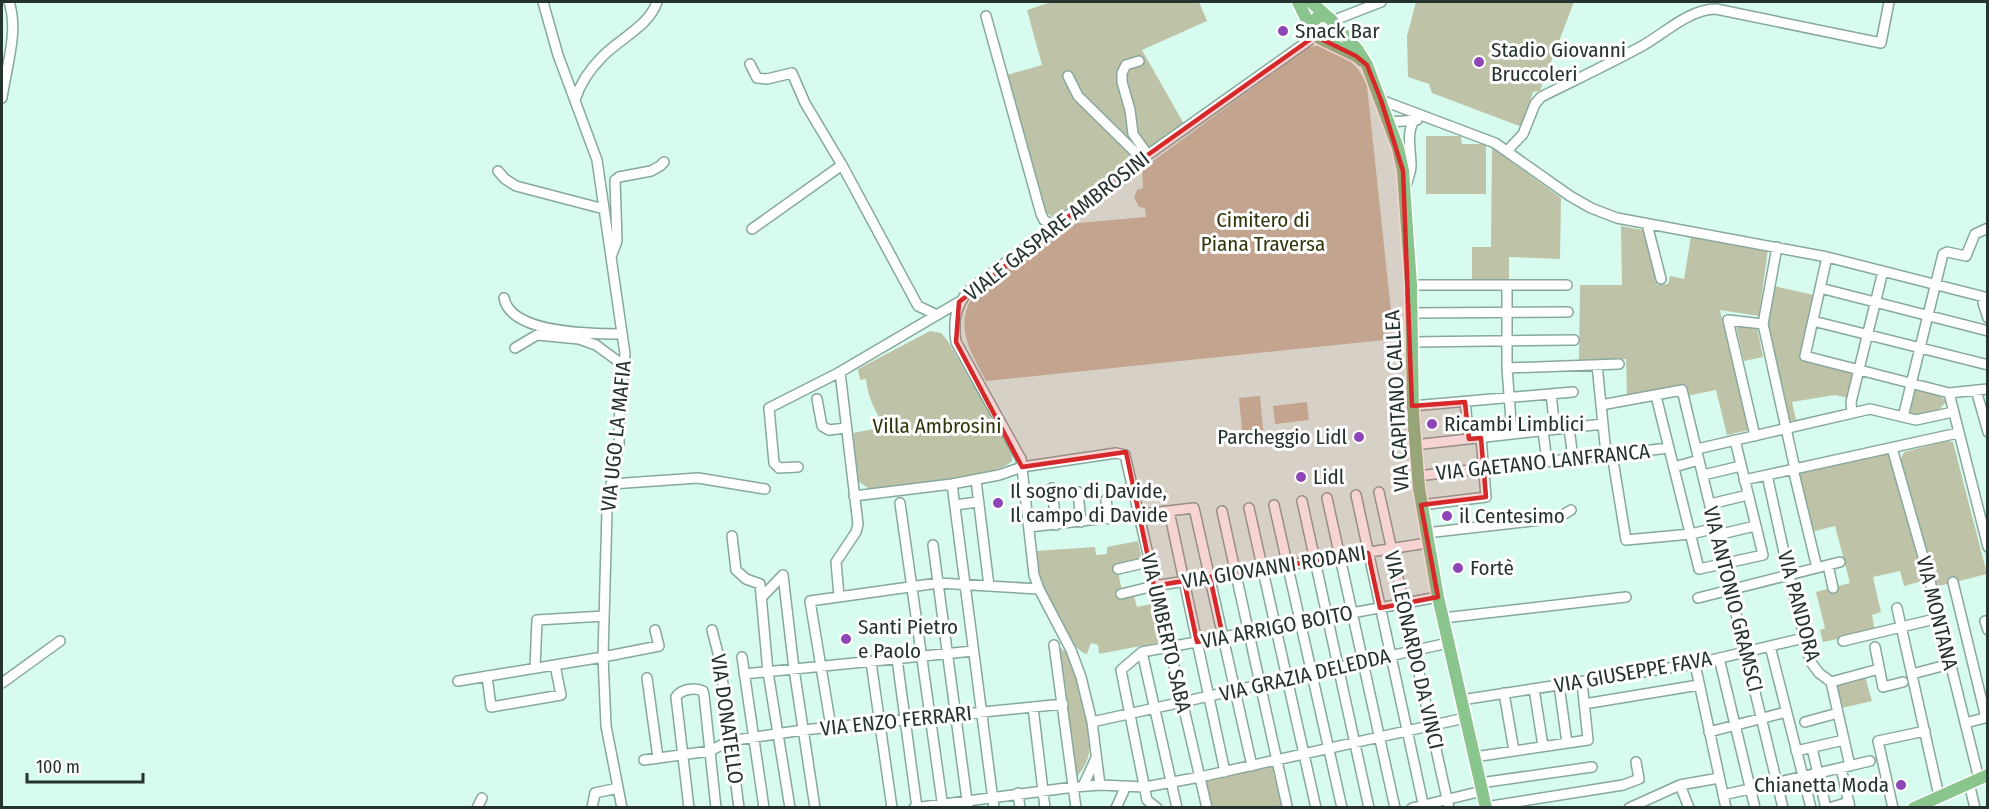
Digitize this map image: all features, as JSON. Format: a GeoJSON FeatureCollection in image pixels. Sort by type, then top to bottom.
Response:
{"type":"FeatureCollection","features":[{"type":"Feature","properties":{"kind":"main road"},"geometry":{"type":"LineString","coordinates":[[1298,2],[1315,35],[1356,56],[1367,65]]}},
{"type":"Feature","properties":{"kind":"main road","name":"VIA CAPITANO CALLEA"},"geometry":{"type":"LineString","coordinates":[[1311,2],[1332,21],[1367,65],[1398,148],[1404,190],[1411,285],[1412,406],[1421,505],[1438,597],[1486,807]]}},
{"type":"Feature","properties":{"kind":"main road"},"geometry":{"type":"LineString","coordinates":[[1324,16],[1332,21],[1334,30],[1330,36],[1324,38],[1315,35],[1311,26],[1314,20],[1324,16]]}},
{"type":"Feature","properties":{"kind":"main road"},"geometry":{"type":"LineString","coordinates":[[1914,807],[1978,779]]}},
{"type":"Feature","properties":{"kind":"street"},"geometry":{"type":"LineString","coordinates":[[2,98],[12,33],[13,14],[9,2]]}},
{"type":"Feature","properties":{"kind":"street","name":"VIA UGO LA MAFIA"},"geometry":{"type":"LineString","coordinates":[[543,2],[558,56],[597,160],[622,334],[624,363],[619,444],[608,510],[603,657],[606,726],[622,807]]}},
{"type":"Feature","properties":{"kind":"street"},"geometry":{"type":"LineString","coordinates":[[575,100],[579,88],[602,56],[651,15],[657,2]]}},
{"type":"Feature","properties":{"kind":"street"},"geometry":{"type":"LineString","coordinates":[[1332,21],[1381,2]]}},
{"type":"Feature","properties":{"kind":"street"},"geometry":{"type":"LineString","coordinates":[[1507,151],[1523,135],[1535,104],[1541,97],[1644,45],[1709,5],[1716,9],[1881,44],[1889,2]]}},
{"type":"Feature","properties":{"kind":"street"},"geometry":{"type":"LineString","coordinates":[[986,16],[1041,214],[1044,220],[1054,225]]}},
{"type":"Feature","properties":{"kind":"street","name":"VIALE GASPARE AMBROSINI"},"geometry":{"type":"LineString","coordinates":[[1097,785],[1092,722],[1081,677],[1071,650],[1034,575],[1021,459],[956,342],[955,322],[959,302],[968,291],[1054,225],[1315,35]]}},
{"type":"Feature","properties":{"kind":"street"},"geometry":{"type":"LineString","coordinates":[[1139,61],[1123,68],[1122,82],[1130,110],[1133,134],[1145,157]]}},
{"type":"Feature","properties":{"kind":"street"},"geometry":{"type":"LineString","coordinates":[[750,64],[757,78],[767,79],[792,73],[805,103],[842,165],[918,306],[937,315]]}},
{"type":"Feature","properties":{"kind":"street"},"geometry":{"type":"LineString","coordinates":[[1068,76],[1078,96],[1145,157]]}},
{"type":"Feature","properties":{"kind":"street"},"geometry":{"type":"LineString","coordinates":[[1381,100],[1491,141],[1580,202],[1617,218],[1827,257],[1986,297],[1983,303],[1988,318]]}},
{"type":"Feature","properties":{"kind":"street"},"geometry":{"type":"LineString","coordinates":[[1390,123],[1395,117],[1409,111]]}},
{"type":"Feature","properties":{"kind":"street"},"geometry":{"type":"LineString","coordinates":[[1390,123],[1428,117]]}},
{"type":"Feature","properties":{"kind":"street"},"geometry":{"type":"LineString","coordinates":[[1404,190],[1411,169],[1410,133],[1414,121]]}},
{"type":"Feature","properties":{"kind":"street"},"geometry":{"type":"LineString","coordinates":[[611,257],[617,244],[615,180],[619,177],[656,169],[664,162]]}},
{"type":"Feature","properties":{"kind":"street"},"geometry":{"type":"LineString","coordinates":[[752,229],[842,165]]}},
{"type":"Feature","properties":{"kind":"street"},"geometry":{"type":"LineString","coordinates":[[498,171],[516,186],[604,209]]}},
{"type":"Feature","properties":{"kind":"street"},"geometry":{"type":"LineString","coordinates":[[1647,224],[1661,279]]}},
{"type":"Feature","properties":{"kind":"street"},"geometry":{"type":"LineString","coordinates":[[1903,417],[1943,253],[1966,256],[1976,234],[1988,228]]}},
{"type":"Feature","properties":{"kind":"street"},"geometry":{"type":"LineString","coordinates":[[1777,247],[1763,324],[1817,568]]}},
{"type":"Feature","properties":{"kind":"street"},"geometry":{"type":"LineString","coordinates":[[1827,257],[1805,356],[1949,393],[1988,389]]}},
{"type":"Feature","properties":{"kind":"street"},"geometry":{"type":"LineString","coordinates":[[1852,413],[1851,402],[1883,271]]}},
{"type":"Feature","properties":{"kind":"street"},"geometry":{"type":"LineString","coordinates":[[1411,285],[1567,285]]}},
{"type":"Feature","properties":{"kind":"street"},"geometry":{"type":"LineString","coordinates":[[1507,285],[1508,399],[1512,434]]}},
{"type":"Feature","properties":{"kind":"street"},"geometry":{"type":"LineString","coordinates":[[1820,288],[1988,331]]}},
{"type":"Feature","properties":{"kind":"street"},"geometry":{"type":"LineString","coordinates":[[504,298],[513,315],[534,326],[622,334]]}},
{"type":"Feature","properties":{"kind":"street"},"geometry":{"type":"LineString","coordinates":[[798,467],[779,468],[774,463],[769,408],[840,372],[959,302]]}},
{"type":"Feature","properties":{"kind":"street"},"geometry":{"type":"LineString","coordinates":[[1412,313],[1568,312]]}},
{"type":"Feature","properties":{"kind":"street"},"geometry":{"type":"LineString","coordinates":[[1755,436],[1728,320],[1763,324]]}},
{"type":"Feature","properties":{"kind":"street"},"geometry":{"type":"LineString","coordinates":[[1813,321],[1988,365]]}},
{"type":"Feature","properties":{"kind":"street"},"geometry":{"type":"LineString","coordinates":[[515,348],[537,335],[579,339],[596,345],[619,362],[624,363]]}},
{"type":"Feature","properties":{"kind":"street"},"geometry":{"type":"LineString","coordinates":[[1412,342],[1574,340]]}},
{"type":"Feature","properties":{"kind":"street"},"geometry":{"type":"LineString","coordinates":[[1507,368],[1619,364]]}},
{"type":"Feature","properties":{"kind":"street"},"geometry":{"type":"LineString","coordinates":[[1596,365],[1603,424],[1626,540],[1755,526]]}},
{"type":"Feature","properties":{"kind":"street"},"geometry":{"type":"LineString","coordinates":[[839,596],[835,567],[838,558],[856,532],[858,516],[840,372]]}},
{"type":"Feature","properties":{"kind":"street","name":"VIA ANTONIO GRAMSCI"},"geometry":{"type":"LineString","coordinates":[[1656,396],[1682,390],[1783,807]]}},
{"type":"Feature","properties":{"kind":"street"},"geometry":{"type":"LineString","coordinates":[[1976,390],[1988,432]]}},
{"type":"Feature","properties":{"kind":"street"},"geometry":{"type":"LineString","coordinates":[[1412,406],[1573,392]]}},
{"type":"Feature","properties":{"kind":"street"},"geometry":{"type":"LineString","coordinates":[[1949,393],[1988,547]]}},
{"type":"Feature","properties":{"kind":"street"},"geometry":{"type":"LineString","coordinates":[[1551,394],[1555,429]]}},
{"type":"Feature","properties":{"kind":"street"},"geometry":{"type":"LineString","coordinates":[[1601,405],[1656,396],[1699,570],[1763,555],[1735,440]]}},
{"type":"Feature","properties":{"kind":"street"},"geometry":{"type":"LineString","coordinates":[[817,399],[822,426],[829,430],[846,428]]}},
{"type":"Feature","properties":{"kind":"street"},"geometry":{"type":"LineString","coordinates":[[1466,402],[1469,439]]}},
{"type":"Feature","properties":{"kind":"street"},"geometry":{"type":"LineString","coordinates":[[1696,449],[1870,409],[1916,420],[1953,412]]}},
{"type":"Feature","properties":{"kind":"street"},"geometry":{"type":"LineString","coordinates":[[1414,445],[1603,424]]}},
{"type":"Feature","properties":{"kind":"street"},"geometry":{"type":"LineString","coordinates":[[1569,428],[1573,458]]}},
{"type":"Feature","properties":{"kind":"street"},"geometry":{"type":"LineString","coordinates":[[1543,431],[1547,461]]}},
{"type":"Feature","properties":{"kind":"street"},"geometry":{"type":"LineString","coordinates":[[1744,480],[1958,433]]}},
{"type":"Feature","properties":{"kind":"street"},"geometry":{"type":"LineString","coordinates":[[1421,505],[1486,497],[1481,438]]}},
{"type":"Feature","properties":{"kind":"street","name":"VIA GAETANO LANFRANCA"},"geometry":{"type":"LineString","coordinates":[[1418,476],[1669,448]]}},
{"type":"Feature","properties":{"kind":"street","name":"VIA MONTANA"},"geometry":{"type":"LineString","coordinates":[[1892,448],[1939,618],[1978,779],[1975,807]]}},
{"type":"Feature","properties":{"kind":"street","name":"VIA UMBERTO SABA"},"geometry":{"type":"LineString","coordinates":[[1022,467],[1121,453],[1127,458],[1148,562],[1207,807]]}},
{"type":"Feature","properties":{"kind":"street"},"geometry":{"type":"LineString","coordinates":[[1674,467],[1699,460]]}},
{"type":"Feature","properties":{"kind":"street"},"geometry":{"type":"LineString","coordinates":[[1703,475],[1741,466]]}},
{"type":"Feature","properties":{"kind":"street"},"geometry":{"type":"LineString","coordinates":[[854,496],[976,480],[1022,467]]}},
{"type":"Feature","properties":{"kind":"street","name":"VIA PANDORA"},"geometry":{"type":"LineString","coordinates":[[1767,475],[1804,638],[1814,668],[1831,682],[1844,740],[1850,806]]}},
{"type":"Feature","properties":{"kind":"street"},"geometry":{"type":"LineString","coordinates":[[611,484],[698,478],[765,489]]}},
{"type":"Feature","properties":{"kind":"street"},"geometry":{"type":"LineString","coordinates":[[976,480],[989,586]]}},
{"type":"Feature","properties":{"kind":"street"},"geometry":{"type":"LineString","coordinates":[[952,484],[994,807]]}},
{"type":"Feature","properties":{"kind":"street"},"geometry":{"type":"LineString","coordinates":[[1052,488],[1056,525]]}},
{"type":"Feature","properties":{"kind":"street"},"geometry":{"type":"LineString","coordinates":[[1078,492],[1082,522]]}},
{"type":"Feature","properties":{"kind":"street","name":"VIA LEONARDO DA VINCI"},"geometry":{"type":"LineString","coordinates":[[1379,492],[1448,803]]}},
{"type":"Feature","properties":{"kind":"street"},"geometry":{"type":"LineString","coordinates":[[1356,495],[1423,806]]}},
{"type":"Feature","properties":{"kind":"street"},"geometry":{"type":"LineString","coordinates":[[1710,504],[1748,495]]}},
{"type":"Feature","properties":{"kind":"street"},"geometry":{"type":"LineString","coordinates":[[1327,498],[1395,807]]}},
{"type":"Feature","properties":{"kind":"street"},"geometry":{"type":"LineString","coordinates":[[1106,500],[1109,519]]}},
{"type":"Feature","properties":{"kind":"street"},"geometry":{"type":"LineString","coordinates":[[1302,501],[1369,807]]}},
{"type":"Feature","properties":{"kind":"street"},"geometry":{"type":"LineString","coordinates":[[955,505],[978,502]]}},
{"type":"Feature","properties":{"kind":"street"},"geometry":{"type":"LineString","coordinates":[[900,503],[942,806]]}},
{"type":"Feature","properties":{"kind":"street"},"geometry":{"type":"LineString","coordinates":[[1274,505],[1342,807]]}},
{"type":"Feature","properties":{"kind":"street"},"geometry":{"type":"LineString","coordinates":[[1977,508],[1988,505]]}},
{"type":"Feature","properties":{"kind":"street"},"geometry":{"type":"LineString","coordinates":[[1029,528],[1194,508],[1252,766]]}},
{"type":"Feature","properties":{"kind":"street"},"geometry":{"type":"LineString","coordinates":[[1249,508],[1316,807]]}},
{"type":"Feature","properties":{"kind":"street","name":"VIA GIOVANNI RODANI"},"geometry":{"type":"LineString","coordinates":[[1120,594],[1184,581],[1391,549],[1427,538],[1558,518],[1571,510]]}},
{"type":"Feature","properties":{"kind":"street"},"geometry":{"type":"LineString","coordinates":[[1169,511],[1225,772]]}},
{"type":"Feature","properties":{"kind":"street"},"geometry":{"type":"LineString","coordinates":[[1222,511],[1287,806]]}},
{"type":"Feature","properties":{"kind":"street"},"geometry":{"type":"LineString","coordinates":[[732,536],[736,570],[746,579],[760,584],[768,672],[790,807]]}},
{"type":"Feature","properties":{"kind":"street"},"geometry":{"type":"LineString","coordinates":[[933,545],[968,804]]}},
{"type":"Feature","properties":{"kind":"street"},"geometry":{"type":"LineString","coordinates":[[1118,569],[1148,562]]}},
{"type":"Feature","properties":{"kind":"street"},"geometry":{"type":"LineString","coordinates":[[1698,598],[1840,562]]}},
{"type":"Feature","properties":{"kind":"street"},"geometry":{"type":"LineString","coordinates":[[1828,565],[1833,588]]}},
{"type":"Feature","properties":{"kind":"street"},"geometry":{"type":"LineString","coordinates":[[762,597],[783,575],[794,669],[815,807]]}},
{"type":"Feature","properties":{"kind":"street"},"geometry":{"type":"LineString","coordinates":[[1953,582],[1987,718],[1965,723]]}},
{"type":"Feature","properties":{"kind":"street"},"geometry":{"type":"LineString","coordinates":[[831,727],[810,601],[938,583],[1039,589]]}},
{"type":"Feature","properties":{"kind":"street","name":"VIA ARRIGO BOITO"},"geometry":{"type":"LineString","coordinates":[[1130,714],[1121,670],[1142,652],[1438,597]]}},
{"type":"Feature","properties":{"kind":"street"},"geometry":{"type":"LineString","coordinates":[[1443,618],[1626,597]]}},
{"type":"Feature","properties":{"kind":"street"},"geometry":{"type":"LineString","coordinates":[[1897,608],[1939,796]]}},
{"type":"Feature","properties":{"kind":"street"},"geometry":{"type":"LineString","coordinates":[[535,668],[537,620],[604,616]]}},
{"type":"Feature","properties":{"kind":"street"},"geometry":{"type":"LineString","coordinates":[[1843,641],[1939,618]]}},
{"type":"Feature","properties":{"kind":"street"},"geometry":{"type":"LineString","coordinates":[[458,681],[659,646],[656,630]]}},
{"type":"Feature","properties":{"kind":"street","name":"VIA DONATELLO"},"geometry":{"type":"LineString","coordinates":[[712,630],[720,661],[739,807]]}},
{"type":"Feature","properties":{"kind":"street","name":"VIA GIUSEPPE FAVA"},"geometry":{"type":"LineString","coordinates":[[1461,700],[1695,664],[1804,638]]}},
{"type":"Feature","properties":{"kind":"street"},"geometry":{"type":"LineString","coordinates":[[2,683],[60,641]]}},
{"type":"Feature","properties":{"kind":"street","name":"VIA GRAZIA DELEDDA"},"geometry":{"type":"LineString","coordinates":[[1092,722],[1448,643]]}},
{"type":"Feature","properties":{"kind":"street"},"geometry":{"type":"LineString","coordinates":[[1054,645],[1078,786],[1076,807]]}},
{"type":"Feature","properties":{"kind":"street"},"geometry":{"type":"LineString","coordinates":[[1770,646],[1811,807]]}},
{"type":"Feature","properties":{"kind":"street"},"geometry":{"type":"LineString","coordinates":[[1875,647],[1883,687],[1902,682]]}},
{"type":"Feature","properties":{"kind":"street"},"geometry":{"type":"LineString","coordinates":[[744,674],[974,651]]}},
{"type":"Feature","properties":{"kind":"street"},"geometry":{"type":"LineString","coordinates":[[1142,652],[1177,807]]}},
{"type":"Feature","properties":{"kind":"street"},"geometry":{"type":"LineString","coordinates":[[742,657],[764,807]]}},
{"type":"Feature","properties":{"kind":"street"},"geometry":{"type":"LineString","coordinates":[[1719,658],[1755,807]]}},
{"type":"Feature","properties":{"kind":"street"},"geometry":{"type":"LineString","coordinates":[[897,659],[916,807],[968,804],[993,797],[1078,786],[1145,787],[1225,772],[1465,718]]}},
{"type":"Feature","properties":{"kind":"street"},"geometry":{"type":"LineString","coordinates":[[871,662],[892,807]]}},
{"type":"Feature","properties":{"kind":"street"},"geometry":{"type":"LineString","coordinates":[[1695,664],[1726,807]]}},
{"type":"Feature","properties":{"kind":"street"},"geometry":{"type":"LineString","coordinates":[[1912,674],[1950,664]]}},
{"type":"Feature","properties":{"kind":"street"},"geometry":{"type":"LineString","coordinates":[[486,676],[491,707],[561,695],[555,665]]}},
{"type":"Feature","properties":{"kind":"street"},"geometry":{"type":"LineString","coordinates":[[1831,682],[1879,669]]}},
{"type":"Feature","properties":{"kind":"street"},"geometry":{"type":"LineString","coordinates":[[647,678],[658,758]]}},
{"type":"Feature","properties":{"kind":"street"},"geometry":{"type":"LineString","coordinates":[[1474,757],[1588,740],[1582,682]]}},
{"type":"Feature","properties":{"kind":"street"},"geometry":{"type":"LineString","coordinates":[[1559,685],[1567,743]]}},
{"type":"Feature","properties":{"kind":"street"},"geometry":{"type":"LineString","coordinates":[[1584,704],[1699,686]]}},
{"type":"Feature","properties":{"kind":"street"},"geometry":{"type":"LineString","coordinates":[[689,807],[676,697],[682,691],[699,689],[703,691],[716,807]]}},
{"type":"Feature","properties":{"kind":"street"},"geometry":{"type":"LineString","coordinates":[[1534,689],[1543,746]]}},
{"type":"Feature","properties":{"kind":"street"},"geometry":{"type":"LineString","coordinates":[[1504,693],[1514,751]]}},
{"type":"Feature","properties":{"kind":"street","name":"VIA ENZO FERRARI"},"geometry":{"type":"LineString","coordinates":[[729,741],[803,730],[1063,704]]}},
{"type":"Feature","properties":{"kind":"street"},"geometry":{"type":"LineString","coordinates":[[1033,707],[1045,807]]}},
{"type":"Feature","properties":{"kind":"street"},"geometry":{"type":"LineString","coordinates":[[1709,732],[1786,712]]}},
{"type":"Feature","properties":{"kind":"street"},"geometry":{"type":"LineString","coordinates":[[1805,722],[1838,713]]}},
{"type":"Feature","properties":{"kind":"street"},"geometry":{"type":"LineString","coordinates":[[1130,714],[1145,787],[1146,804],[1156,807]]}},
{"type":"Feature","properties":{"kind":"street"},"geometry":{"type":"LineString","coordinates":[[1893,807],[1878,741],[1924,731]]}},
{"type":"Feature","properties":{"kind":"street"},"geometry":{"type":"LineString","coordinates":[[1796,751],[1844,740]]}},
{"type":"Feature","properties":{"kind":"street"},"geometry":{"type":"LineString","coordinates":[[644,760],[710,751],[729,741]]}},
{"type":"Feature","properties":{"kind":"street"},"geometry":{"type":"LineString","coordinates":[[1812,748],[1828,807],[1850,806]]}},
{"type":"Feature","properties":{"kind":"street"},"geometry":{"type":"LineString","coordinates":[[1078,786],[1096,758],[1106,773],[1122,786]]}},
{"type":"Feature","properties":{"kind":"street"},"geometry":{"type":"LineString","coordinates":[[1723,795],[1870,761]]}},
{"type":"Feature","properties":{"kind":"street"},"geometry":{"type":"LineString","coordinates":[[1486,807],[1623,785],[1640,779],[1636,762]]}},
{"type":"Feature","properties":{"kind":"street"},"geometry":{"type":"LineString","coordinates":[[1412,807],[1448,803],[1481,787],[1592,767]]}},
{"type":"Feature","properties":{"kind":"street"},"geometry":{"type":"LineString","coordinates":[[1629,807],[1680,785],[1719,778]]}},
{"type":"Feature","properties":{"kind":"street"},"geometry":{"type":"LineString","coordinates":[[1680,785],[1689,807]]}},
{"type":"Feature","properties":{"kind":"street"},"geometry":{"type":"LineString","coordinates":[[1116,807],[1122,786]]}},
{"type":"Feature","properties":{"kind":"street"},"geometry":{"type":"LineString","coordinates":[[591,807],[595,793],[618,788]]}},
{"type":"Feature","properties":{"kind":"street"},"geometry":{"type":"LineString","coordinates":[[1018,794],[1020,807]]}},
{"type":"Feature","properties":{"kind":"street"},"geometry":{"type":"LineString","coordinates":[[477,807],[482,798]]}},
{"type":"Feature","properties":{"kind":"highlighted area"},"geometry":{"type":"Polygon","coordinates":[[[1315,36],[1356,56],[1367,65],[1381,100],[1403,171],[1412,406],[1465,402],[1469,439],[1481,438],[1486,497],[1421,505],[1438,597],[1380,608],[1368,553],[1210,577],[1223,637],[1197,642],[1184,581],[1154,586],[1126,452],[1022,467],[956,342],[959,302],[1142,159],[1315,36]]]}},
{"type":"Feature","properties":{"kind":"green space"},"geometry":{"type":"Polygon","coordinates":[[[1051,2],[1199,2],[1207,21],[1142,50],[1184,124],[1054,218],[1044,211],[1007,75],[1042,65],[1027,10],[1051,2]]]}},
{"type":"Feature","properties":{"kind":"green space","name":"Stadio Giovanni Bruccoleri"},"geometry":{"type":"Polygon","coordinates":[[[1416,2],[1574,2],[1540,91],[1533,92],[1522,127],[1432,93],[1429,84],[1408,77],[1407,36],[1416,2]]]}},
{"type":"Feature","properties":{"kind":"green space","name":"Cimitero di Piana Traversa"},"geometry":{"type":"Polygon","coordinates":[[[1321,45],[1355,65],[1367,86],[1394,339],[986,381],[968,344],[964,321],[973,297],[983,284],[1067,224],[1146,217],[1145,208],[1139,207],[1134,198],[1137,190],[1143,188],[1142,169],[1309,47],[1321,45]]]}},
{"type":"Feature","properties":{"kind":"green space"},"geometry":{"type":"Polygon","coordinates":[[[1426,136],[1461,136],[1462,144],[1486,144],[1486,194],[1426,194],[1426,136]]]}},
{"type":"Feature","properties":{"kind":"green space"},"geometry":{"type":"Polygon","coordinates":[[[1492,147],[1561,198],[1560,259],[1509,257],[1509,280],[1472,280],[1472,247],[1491,247],[1492,147]]]}},
{"type":"Feature","properties":{"kind":"green space"},"geometry":{"type":"Polygon","coordinates":[[[1621,226],[1643,230],[1657,285],[1668,284],[1670,276],[1684,279],[1691,236],[1768,249],[1759,316],[1720,310],[1749,430],[1727,435],[1716,390],[1687,396],[1684,384],[1627,397],[1626,359],[1579,360],[1580,285],[1622,285],[1621,226]]]}},
{"type":"Feature","properties":{"kind":"green space"},"geometry":{"type":"Polygon","coordinates":[[[1774,286],[1814,295],[1801,356],[1803,359],[1854,371],[1848,398],[1835,395],[1792,402],[1796,420],[1786,421],[1766,328],[1774,286]]]}},
{"type":"Feature","properties":{"kind":"green space"},"geometry":{"type":"Polygon","coordinates":[[[1736,326],[1757,327],[1763,357],[1744,361],[1736,326]]]}},
{"type":"Feature","properties":{"kind":"green space","name":"Villa Ambrosini"},"geometry":{"type":"Polygon","coordinates":[[[930,331],[941,333],[947,340],[990,413],[991,423],[1005,438],[1012,454],[1012,461],[988,472],[871,490],[858,481],[853,433],[885,427],[872,404],[866,379],[860,380],[858,369],[930,331]]]}},
{"type":"Feature","properties":{"kind":"green space"},"geometry":{"type":"Polygon","coordinates":[[[1915,390],[1937,394],[1945,400],[1945,403],[1938,410],[1929,414],[1910,415],[1915,390]]]}},
{"type":"Feature","properties":{"kind":"green space"},"geometry":{"type":"Polygon","coordinates":[[[1260,396],[1264,438],[1243,440],[1239,398],[1260,396]]]}},
{"type":"Feature","properties":{"kind":"green space"},"geometry":{"type":"Polygon","coordinates":[[[1307,402],[1309,420],[1275,424],[1273,406],[1307,402]]]}},
{"type":"Feature","properties":{"kind":"green space"},"geometry":{"type":"Polygon","coordinates":[[[1946,441],[1953,442],[1987,574],[1935,587],[1899,463],[1904,452],[1946,441]]]}},
{"type":"Feature","properties":{"kind":"green space"},"geometry":{"type":"Polygon","coordinates":[[[1885,452],[1889,453],[1926,580],[1904,586],[1900,571],[1873,577],[1881,612],[1872,615],[1875,631],[1823,642],[1820,630],[1825,628],[1816,592],[1850,583],[1835,526],[1811,532],[1797,475],[1800,472],[1885,452]]]}},
{"type":"Feature","properties":{"kind":"green space"},"geometry":{"type":"Polygon","coordinates":[[[1138,541],[1143,563],[1118,572],[1122,591],[1132,589],[1137,607],[1151,604],[1161,642],[1099,654],[1098,645],[1091,643],[1087,654],[1073,643],[1047,598],[1039,573],[1036,551],[1095,547],[1096,555],[1107,554],[1107,547],[1138,541]]]}},
{"type":"Feature","properties":{"kind":"green space"},"geometry":{"type":"Polygon","coordinates":[[[1058,647],[1066,652],[1075,671],[1088,731],[1088,757],[1076,778],[1058,647]]]}},
{"type":"Feature","properties":{"kind":"green space"},"geometry":{"type":"Polygon","coordinates":[[[1865,676],[1872,701],[1842,708],[1835,684],[1865,676]]]}},
{"type":"Feature","properties":{"kind":"green space"},"geometry":{"type":"Polygon","coordinates":[[[1273,765],[1282,807],[1211,807],[1205,781],[1273,765]]]}},
{"type":"Feature","properties":{"kind":"place","name":"Snack Bar"},"geometry":{"type":"Point","coordinates":[1283,31]}},
{"type":"Feature","properties":{"kind":"place","name":"Stadio Giovanni Bruccoleri"},"geometry":{"type":"Point","coordinates":[1479,62]}},
{"type":"Feature","properties":{"kind":"place","name":"Ricambi Limblici"},"geometry":{"type":"Point","coordinates":[1432,424]}},
{"type":"Feature","properties":{"kind":"place","name":"Parcheggio Lidl"},"geometry":{"type":"Point","coordinates":[1359,437]}},
{"type":"Feature","properties":{"kind":"place","name":"Lidl"},"geometry":{"type":"Point","coordinates":[1301,477]}},
{"type":"Feature","properties":{"kind":"place","name":"Il sogno di Davide, Il campo di Davide"},"geometry":{"type":"Point","coordinates":[998,503]}},
{"type":"Feature","properties":{"kind":"place","name":"il Centesimo"},"geometry":{"type":"Point","coordinates":[1447,516]}},
{"type":"Feature","properties":{"kind":"place","name":"Fortè"},"geometry":{"type":"Point","coordinates":[1458,568]}},
{"type":"Feature","properties":{"kind":"place","name":"Santi Pietro e Paolo"},"geometry":{"type":"Point","coordinates":[846,639]}},
{"type":"Feature","properties":{"kind":"place","name":"Chianetta Moda"},"geometry":{"type":"Point","coordinates":[1901,785]}}]}
